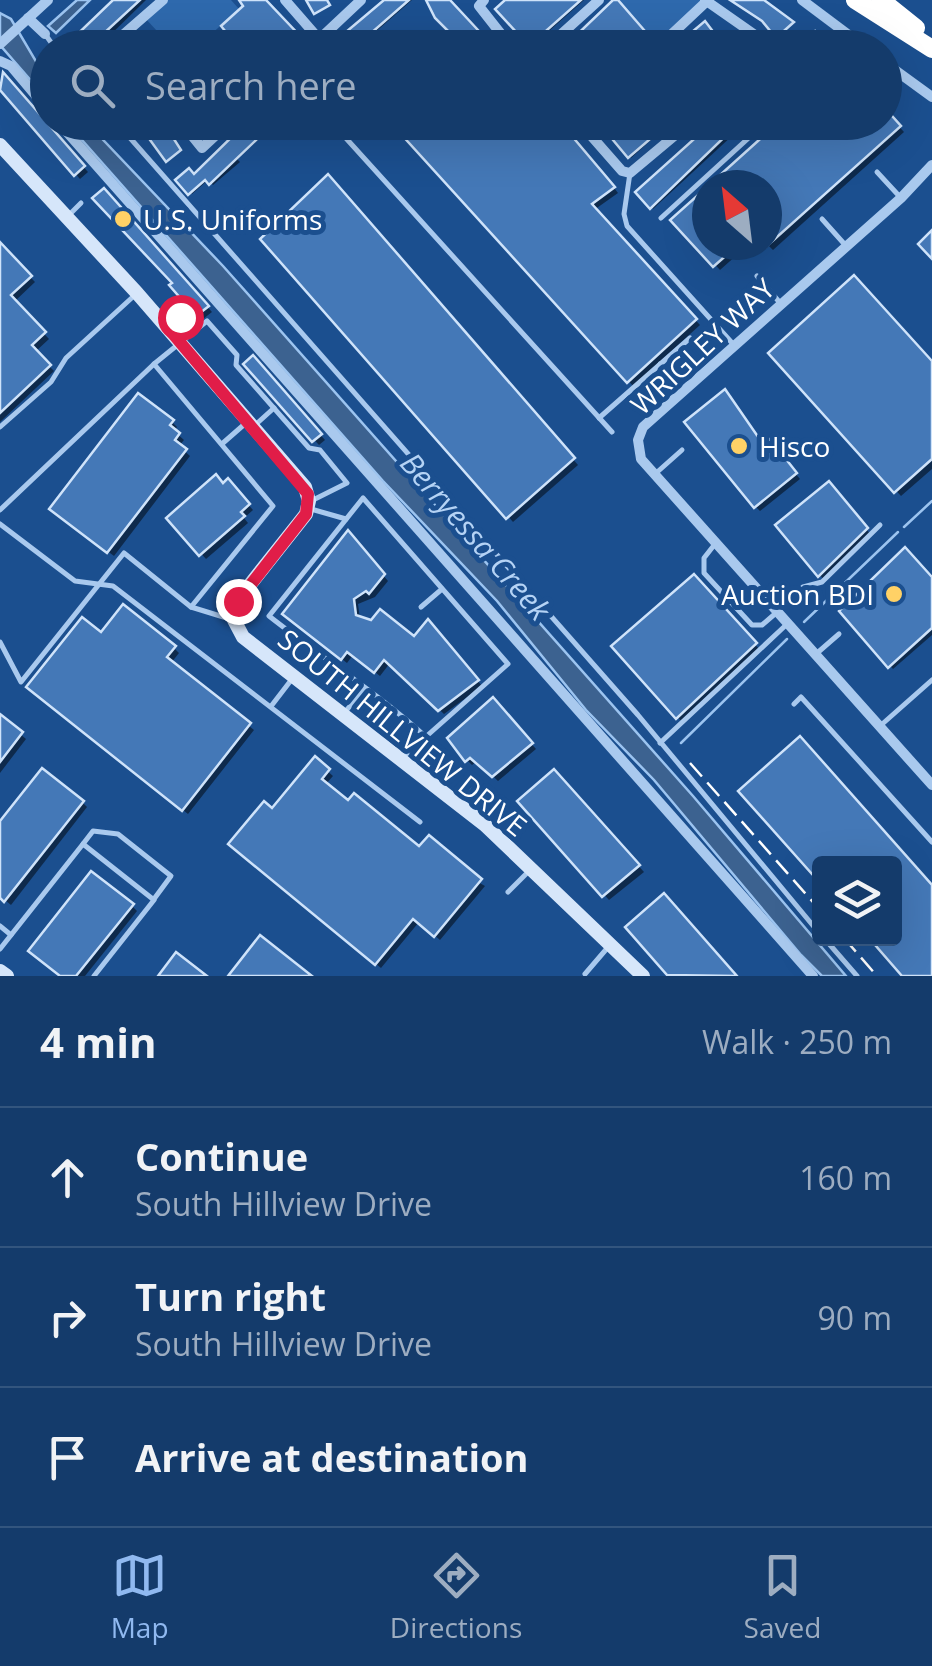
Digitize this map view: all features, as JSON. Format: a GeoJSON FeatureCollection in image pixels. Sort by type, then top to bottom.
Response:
{"type":"FeatureCollection","features":[{"type":"Feature","properties":{"kind":"highway"},"geometry":{"type":"LineString","coordinates":[[854,0],[902,30]]}},
{"type":"Feature","properties":{"kind":"highway"},"geometry":{"type":"LineString","coordinates":[[882,0],[932,40]]}},
{"type":"Feature","properties":{"kind":"highway"},"geometry":{"type":"LineString","coordinates":[[902,30],[932,49]]}},
{"type":"Feature","properties":{"kind":"street"},"geometry":{"type":"LineString","coordinates":[[0,44],[48,0]]}},
{"type":"Feature","properties":{"kind":"street"},"geometry":{"type":"LineString","coordinates":[[128,30],[162,0]]}},
{"type":"Feature","properties":{"kind":"street"},"geometry":{"type":"LineString","coordinates":[[285,0],[306,30]]}},
{"type":"Feature","properties":{"kind":"street"},"geometry":{"type":"LineString","coordinates":[[329,30],[361,0]]}},
{"type":"Feature","properties":{"kind":"street"},"geometry":{"type":"LineString","coordinates":[[484,0],[479,6],[496,30]]}},
{"type":"Feature","properties":{"kind":"street"},"geometry":{"type":"LineString","coordinates":[[566,30],[600,0]]}},
{"type":"Feature","properties":{"kind":"street"},"geometry":{"type":"LineString","coordinates":[[802,0],[839,30]]}},
{"type":"Feature","properties":{"kind":"street"},"geometry":{"type":"LineString","coordinates":[[676,30],[706,1],[748,30]]}},
{"type":"Feature","properties":{"kind":"street"},"geometry":{"type":"LineString","coordinates":[[26,20],[40,30]]}},
{"type":"Feature","properties":{"kind":"street"},"geometry":{"type":"LineString","coordinates":[[0,61],[11,66],[30,89]]}},
{"type":"Feature","properties":{"kind":"street"},"geometry":{"type":"LineString","coordinates":[[902,75],[932,97]]}},
{"type":"Feature","properties":{"kind":"street"},"geometry":{"type":"LineString","coordinates":[[74,140],[813,976]]}},
{"type":"Feature","properties":{"kind":"street"},"geometry":{"type":"LineString","coordinates":[[595,140],[622,171],[630,174],[670,140]]}},
{"type":"Feature","properties":{"kind":"street"},"geometry":{"type":"LineString","coordinates":[[0,145],[137,293],[305,487],[309,504],[238,601],[234,620]]}},
{"type":"Feature","properties":{"kind":"street","name":"WRIGLEY WAY"},"geometry":{"type":"LineString","coordinates":[[656,474],[642,459],[638,440],[642,427],[901,198],[932,165]]}},
{"type":"Feature","properties":{"kind":"street"},"geometry":{"type":"LineString","coordinates":[[656,474],[932,784]]}},
{"type":"Feature","properties":{"kind":"street","name":"SOUTH HILLVIEW DRIVE"},"geometry":{"type":"LineString","coordinates":[[234,620],[243,637],[477,818],[602,926],[612,944],[643,976]]}},
{"type":"Feature","properties":{"kind":"street"},"geometry":{"type":"LineString","coordinates":[[0,971],[7,976]]}},
{"type":"Feature","properties":{"kind":"lane"},"geometry":{"type":"LineString","coordinates":[[132,140],[660,743],[812,924]]}},
{"type":"Feature","properties":{"kind":"lane"},"geometry":{"type":"LineString","coordinates":[[347,140],[612,432]]}},
{"type":"Feature","properties":{"kind":"lane"},"geometry":{"type":"LineString","coordinates":[[661,218],[746,140]]}},
{"type":"Feature","properties":{"kind":"lane"},"geometry":{"type":"LineString","coordinates":[[877,172],[901,198]]}},
{"type":"Feature","properties":{"kind":"lane"},"geometry":{"type":"LineString","coordinates":[[630,174],[624,214],[627,226],[734,346]]}},
{"type":"Feature","properties":{"kind":"lane"},"geometry":{"type":"LineString","coordinates":[[68,216],[81,203]]}},
{"type":"Feature","properties":{"kind":"lane"},"geometry":{"type":"LineString","coordinates":[[822,219],[846,247]]}},
{"type":"Feature","properties":{"kind":"lane"},"geometry":{"type":"LineString","coordinates":[[757,276],[781,304]]}},
{"type":"Feature","properties":{"kind":"lane"},"geometry":{"type":"LineString","coordinates":[[0,427],[51,382],[66,358],[137,293]]}},
{"type":"Feature","properties":{"kind":"lane"},"geometry":{"type":"LineString","coordinates":[[168,328],[180,317]]}},
{"type":"Feature","properties":{"kind":"lane"},"geometry":{"type":"LineString","coordinates":[[0,510],[154,364],[207,321],[237,354],[236,365],[309,448],[320,450],[347,483],[309,504]]}},
{"type":"Feature","properties":{"kind":"lane"},"geometry":{"type":"LineString","coordinates":[[600,418],[690,338]]}},
{"type":"Feature","properties":{"kind":"lane"},"geometry":{"type":"LineString","coordinates":[[154,364],[272,506],[191,607]]}},
{"type":"Feature","properties":{"kind":"lane"},"geometry":{"type":"LineString","coordinates":[[660,364],[684,391]]}},
{"type":"Feature","properties":{"kind":"lane"},"geometry":{"type":"LineString","coordinates":[[223,443],[274,408]]}},
{"type":"Feature","properties":{"kind":"lane"},"geometry":{"type":"LineString","coordinates":[[656,474],[682,450]]}},
{"type":"Feature","properties":{"kind":"lane"},"geometry":{"type":"LineString","coordinates":[[401,760],[508,664],[363,498],[269,616],[379,695],[425,736]]}},
{"type":"Feature","properties":{"kind":"lane"},"geometry":{"type":"LineString","coordinates":[[309,504],[346,519]]}},
{"type":"Feature","properties":{"kind":"lane"},"geometry":{"type":"LineString","coordinates":[[0,524],[75,581],[113,586],[420,822]]}},
{"type":"Feature","properties":{"kind":"lane"},"geometry":{"type":"LineString","coordinates":[[803,587],[822,582],[880,525]]}},
{"type":"Feature","properties":{"kind":"lane"},"geometry":{"type":"LineString","coordinates":[[716,542],[704,558],[704,572],[752,625],[762,625],[778,611]]}},
{"type":"Feature","properties":{"kind":"lane"},"geometry":{"type":"LineString","coordinates":[[0,642],[21,682],[102,585],[124,552],[191,607],[234,620]]}},
{"type":"Feature","properties":{"kind":"lane"},"geometry":{"type":"LineString","coordinates":[[421,607],[442,589]]}},
{"type":"Feature","properties":{"kind":"lane"},"geometry":{"type":"LineString","coordinates":[[660,743],[788,622]]}},
{"type":"Feature","properties":{"kind":"lane"},"geometry":{"type":"LineString","coordinates":[[816,654],[839,634]]}},
{"type":"Feature","properties":{"kind":"lane"},"geometry":{"type":"LineString","coordinates":[[272,706],[293,676]]}},
{"type":"Feature","properties":{"kind":"lane"},"geometry":{"type":"LineString","coordinates":[[880,726],[932,680]]}},
{"type":"Feature","properties":{"kind":"lane"},"geometry":{"type":"LineString","coordinates":[[343,714],[365,688]]}},
{"type":"Feature","properties":{"kind":"lane"},"geometry":{"type":"LineString","coordinates":[[794,704],[801,697],[932,842]]}},
{"type":"Feature","properties":{"kind":"lane"},"geometry":{"type":"LineString","coordinates":[[459,804],[475,788]]}},
{"type":"Feature","properties":{"kind":"lane"},"geometry":{"type":"LineString","coordinates":[[477,818],[494,802]]}},
{"type":"Feature","properties":{"kind":"lane"},"geometry":{"type":"LineString","coordinates":[[0,949],[94,831],[118,834],[171,876],[94,976]]}},
{"type":"Feature","properties":{"kind":"lane"},"geometry":{"type":"LineString","coordinates":[[84,844],[154,900]]}},
{"type":"Feature","properties":{"kind":"lane"},"geometry":{"type":"LineString","coordinates":[[508,892],[532,868]]}},
{"type":"Feature","properties":{"kind":"lane"},"geometry":{"type":"LineString","coordinates":[[0,926],[12,935]]}},
{"type":"Feature","properties":{"kind":"lane"},"geometry":{"type":"LineString","coordinates":[[584,974],[612,944]]}},
{"type":"Feature","properties":{"kind":"lane"},"geometry":{"type":"LineString","coordinates":[[831,946],[857,976]]}},
{"type":"Feature","properties":{"kind":"shaded area"},"geometry":{"type":"Polygon","coordinates":[[[77,0],[90,0],[59,30],[48,26],[77,0]]]}},
{"type":"Feature","properties":{"kind":"shaded area"},"geometry":{"type":"Polygon","coordinates":[[[163,0],[231,0],[239,9],[216,30],[156,30],[144,17],[163,0]]]}},
{"type":"Feature","properties":{"kind":"shaded area"},"geometry":{"type":"Polygon","coordinates":[[[618,0],[705,0],[675,30],[645,30],[618,0]]]}},
{"type":"Feature","properties":{"kind":"shaded area"},"geometry":{"type":"Polygon","coordinates":[[[0,13],[11,19],[30,51],[30,79],[0,45],[0,13]]]}},
{"type":"Feature","properties":{"kind":"shaded area"},"geometry":{"type":"Polygon","coordinates":[[[82,140],[103,140],[223,266],[693,796],[812,936],[812,946],[820,946],[846,976],[822,976],[801,955],[654,780],[586,710],[497,601],[383,481],[82,140]]]}},
{"type":"Feature","properties":{"kind":"building"},"geometry":{"type":"Polygon","coordinates":[[[113,0],[140,0],[108,30],[82,30],[113,0]]]}},
{"type":"Feature","properties":{"kind":"building"},"geometry":{"type":"Polygon","coordinates":[[[239,0],[266,0],[294,30],[224,30],[221,26],[243,6],[239,0]]]}},
{"type":"Feature","properties":{"kind":"building"},"geometry":{"type":"Polygon","coordinates":[[[306,0],[327,0],[330,5],[314,14],[306,0]]]}},
{"type":"Feature","properties":{"kind":"building"},"geometry":{"type":"Polygon","coordinates":[[[384,0],[409,0],[375,30],[348,30],[384,0]]]}},
{"type":"Feature","properties":{"kind":"building"},"geometry":{"type":"Polygon","coordinates":[[[426,0],[450,0],[478,30],[447,30],[426,0]]]}},
{"type":"Feature","properties":{"kind":"building"},"geometry":{"type":"Polygon","coordinates":[[[505,0],[581,0],[547,30],[514,30],[495,9],[505,0]]]}},
{"type":"Feature","properties":{"kind":"building"},"geometry":{"type":"Polygon","coordinates":[[[613,0],[618,0],[644,30],[582,30],[613,0]]]}},
{"type":"Feature","properties":{"kind":"building"},"geometry":{"type":"Polygon","coordinates":[[[730,0],[764,0],[794,22],[785,30],[769,30],[730,0]]]}},
{"type":"Feature","properties":{"kind":"building"},"geometry":{"type":"Polygon","coordinates":[[[705,21],[712,30],[694,30],[705,21]]]}},
{"type":"Feature","properties":{"kind":"building"},"geometry":{"type":"Polygon","coordinates":[[[3,72],[30,103],[30,125],[0,90],[3,72]]]}},
{"type":"Feature","properties":{"kind":"building"},"geometry":{"type":"Polygon","coordinates":[[[43,140],[62,140],[85,166],[74,176],[43,140]]]}},
{"type":"Feature","properties":{"kind":"building"},"geometry":{"type":"Polygon","coordinates":[[[150,140],[175,140],[181,150],[166,162],[150,140]]]}},
{"type":"Feature","properties":{"kind":"building"},"geometry":{"type":"Polygon","coordinates":[[[229,140],[256,140],[209,185],[205,180],[188,195],[175,180],[189,168],[194,174],[229,140]]]}},
{"type":"Feature","properties":{"kind":"building"},"geometry":{"type":"Polygon","coordinates":[[[406,140],[575,140],[615,187],[592,204],[697,319],[627,383],[406,140]]]}},
{"type":"Feature","properties":{"kind":"building"},"geometry":{"type":"Polygon","coordinates":[[[613,140],[649,140],[628,158],[613,140]]]}},
{"type":"Feature","properties":{"kind":"building"},"geometry":{"type":"Polygon","coordinates":[[[693,140],[721,140],[650,209],[635,192],[693,140]]]}},
{"type":"Feature","properties":{"kind":"building"},"geometry":{"type":"Polygon","coordinates":[[[759,140],[885,140],[782,233],[782,170],[726,170],[759,140]]]}},
{"type":"Feature","properties":{"kind":"building"},"geometry":{"type":"Polygon","coordinates":[[[328,174],[575,458],[506,519],[260,239],[328,174]]]}},
{"type":"Feature","properties":{"kind":"building"},"geometry":{"type":"Polygon","coordinates":[[[104,188],[209,306],[196,316],[169,285],[172,283],[92,198],[104,188]]]}},
{"type":"Feature","properties":{"kind":"building"},"geometry":{"type":"Polygon","coordinates":[[[692,200],[692,244],[670,220],[692,200]]]}},
{"type":"Feature","properties":{"kind":"building"},"geometry":{"type":"Polygon","coordinates":[[[932,230],[932,259],[918,244],[932,230]]]}},
{"type":"Feature","properties":{"kind":"building"},"geometry":{"type":"Polygon","coordinates":[[[0,242],[32,276],[11,295],[46,332],[32,345],[51,365],[0,413],[0,242]]]}},
{"type":"Feature","properties":{"kind":"building"},"geometry":{"type":"Polygon","coordinates":[[[854,275],[932,361],[932,459],[894,493],[768,353],[854,275]]]}},
{"type":"Feature","properties":{"kind":"building"},"geometry":{"type":"Polygon","coordinates":[[[253,355],[322,434],[312,442],[243,364],[253,355]]]}},
{"type":"Feature","properties":{"kind":"building"},"geometry":{"type":"Polygon","coordinates":[[[725,389],[763,444],[770,439],[797,473],[754,508],[684,422],[725,389]]]}},
{"type":"Feature","properties":{"kind":"building"},"geometry":{"type":"Polygon","coordinates":[[[138,393],[174,420],[170,425],[180,433],[175,440],[187,449],[107,553],[49,509],[138,393]]]}},
{"type":"Feature","properties":{"kind":"building"},"geometry":{"type":"Polygon","coordinates":[[[216,474],[223,483],[228,478],[250,504],[241,512],[245,516],[199,556],[166,518],[216,474]]]}},
{"type":"Feature","properties":{"kind":"building"},"geometry":{"type":"Polygon","coordinates":[[[829,481],[868,528],[818,577],[775,525],[829,481]]]}},
{"type":"Feature","properties":{"kind":"building"},"geometry":{"type":"Polygon","coordinates":[[[348,530],[385,574],[369,594],[366,591],[354,599],[356,615],[371,620],[380,609],[414,636],[428,619],[479,680],[438,711],[384,660],[374,673],[347,652],[341,660],[282,614],[348,530]]]}},
{"type":"Feature","properties":{"kind":"building","name":"Auction BDI"},"geometry":{"type":"Polygon","coordinates":[[[905,547],[932,577],[932,628],[888,668],[839,611],[905,547]]]}},
{"type":"Feature","properties":{"kind":"building"},"geometry":{"type":"Polygon","coordinates":[[[694,574],[757,643],[676,719],[611,646],[694,574]]]}},
{"type":"Feature","properties":{"kind":"building"},"geometry":{"type":"Polygon","coordinates":[[[123,604],[176,646],[167,657],[251,723],[182,811],[26,687],[82,617],[101,632],[123,604]]]}},
{"type":"Feature","properties":{"kind":"building"},"geometry":{"type":"Polygon","coordinates":[[[493,697],[533,743],[492,777],[470,758],[465,762],[447,738],[493,697]]]}},
{"type":"Feature","properties":{"kind":"building"},"geometry":{"type":"Polygon","coordinates":[[[0,714],[23,732],[0,762],[0,714]]]}},
{"type":"Feature","properties":{"kind":"building"},"geometry":{"type":"Polygon","coordinates":[[[800,736],[932,885],[932,976],[902,976],[876,946],[902,946],[902,856],[812,856],[812,874],[738,791],[800,736]]]}},
{"type":"Feature","properties":{"kind":"building"},"geometry":{"type":"Polygon","coordinates":[[[315,756],[330,769],[322,779],[348,800],[354,793],[419,846],[429,835],[482,879],[434,937],[413,919],[375,965],[228,844],[264,801],[272,808],[315,756]]]}},
{"type":"Feature","properties":{"kind":"building"},"geometry":{"type":"Polygon","coordinates":[[[42,768],[84,801],[4,902],[0,898],[0,821],[42,768]]]}},
{"type":"Feature","properties":{"kind":"building"},"geometry":{"type":"Polygon","coordinates":[[[554,769],[640,865],[602,897],[517,801],[554,769]]]}},
{"type":"Feature","properties":{"kind":"building"},"geometry":{"type":"Polygon","coordinates":[[[91,871],[134,904],[76,976],[60,976],[28,951],[91,871]]]}},
{"type":"Feature","properties":{"kind":"building"},"geometry":{"type":"Polygon","coordinates":[[[664,893],[737,976],[667,975],[625,927],[664,893]]]}},
{"type":"Feature","properties":{"kind":"building"},"geometry":{"type":"Polygon","coordinates":[[[260,935],[312,976],[228,976],[260,935]]]}},
{"type":"Feature","properties":{"kind":"building"},"geometry":{"type":"Polygon","coordinates":[[[176,952],[207,976],[158,976],[176,952]]]}},
{"type":"Feature","properties":{"kind":"waterway"},"geometry":{"type":"LineString","coordinates":[[904,527],[932,501]]}},
{"type":"Feature","properties":{"kind":"waterway"},"geometry":{"type":"LineString","coordinates":[[804,622],[898,532]]}},
{"type":"Feature","properties":{"kind":"waterway"},"geometry":{"type":"LineString","coordinates":[[681,743],[787,639]]}},
{"type":"Feature","properties":{"kind":"railway"},"geometry":{"type":"LineString","coordinates":[[690,763],[812,901]]}},
{"type":"Feature","properties":{"kind":"railway"},"geometry":{"type":"LineString","coordinates":[[851,946],[877,976]]}},
{"type":"Feature","properties":{"kind":"place","name":"U.S. Uniforms"},"geometry":{"type":"Point","coordinates":[123,219]}},
{"type":"Feature","properties":{"kind":"place","name":"Hisco"},"geometry":{"type":"Point","coordinates":[739,446]}},
{"type":"Feature","properties":{"kind":"place","name":"Auction BDI"},"geometry":{"type":"Point","coordinates":[894,594]}},
{"type":"Feature","properties":{"kind":"route"},"geometry":{"type":"LineString","coordinates":[[180,317],[168,328],[308,494],[306,514],[238,601]]}},
{"type":"Feature","properties":{"kind":"water label","name":"Berryessa Creek"},"geometry":{"type":"Point","coordinates":[476,536]}}]}
